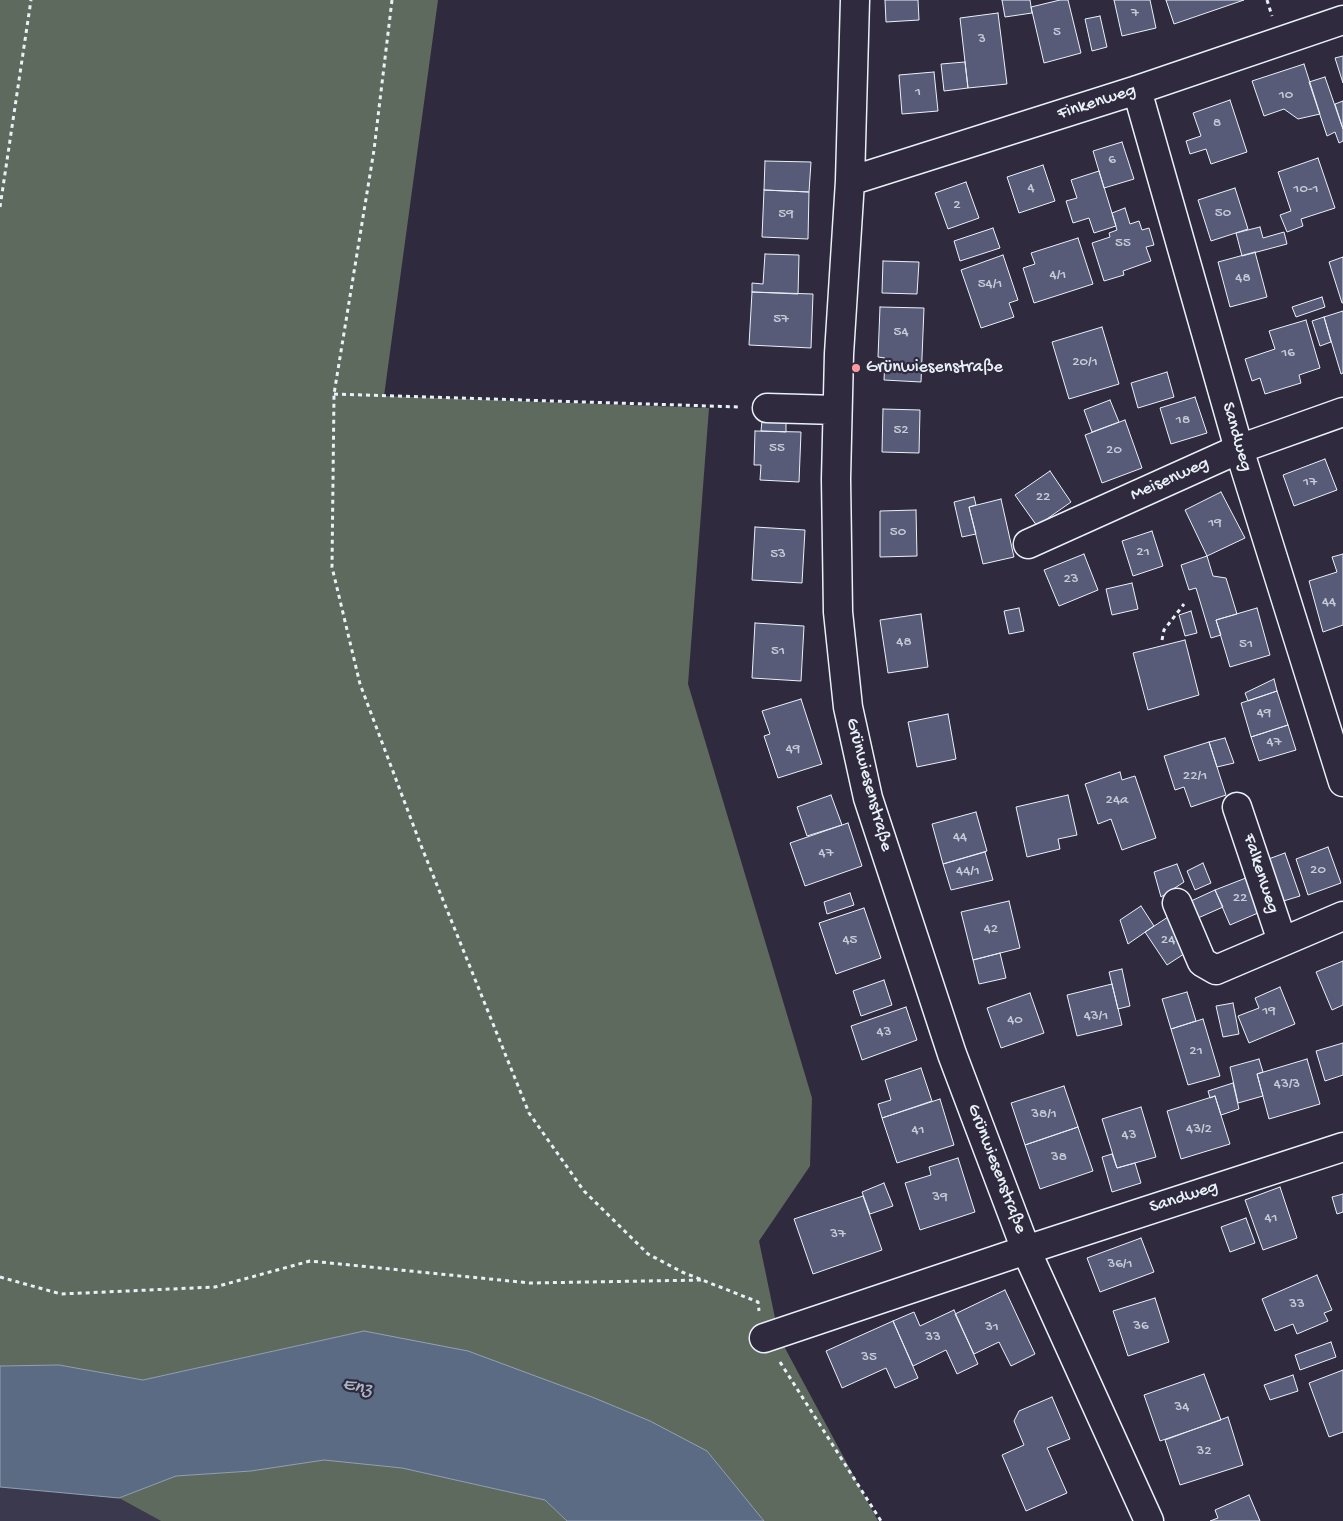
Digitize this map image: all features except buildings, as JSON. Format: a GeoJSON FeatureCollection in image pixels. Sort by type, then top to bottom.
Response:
{"type":"FeatureCollection","features":[{"type":"Feature","properties":{"kind":"street","name":"Grünwiesenstraße"},"geometry":{"type":"LineString","coordinates":[[854,0],[850,181],[837,410],[838,612],[848,707],[866,789],[894,882],[952,1054],[1026,1250],[1149,1521]]}},
{"type":"Feature","properties":{"kind":"street","name":"Finkenweg"},"geometry":{"type":"LineString","coordinates":[[850,181],[1137,90],[1343,20]]}},
{"type":"Feature","properties":{"kind":"street","name":"Sandweg"},"geometry":{"type":"LineString","coordinates":[[1137,90],[1240,449],[1343,782]]}},
{"type":"Feature","properties":{"kind":"street"},"geometry":{"type":"LineString","coordinates":[[767,408],[837,410]]}},
{"type":"Feature","properties":{"kind":"street","name":"Meisenweg"},"geometry":{"type":"LineString","coordinates":[[1028,544],[1240,449],[1343,412]]}},
{"type":"Feature","properties":{"kind":"street","name":"Falkenweg"},"geometry":{"type":"LineString","coordinates":[[1237,807],[1282,941]]}},
{"type":"Feature","properties":{"kind":"street"},"geometry":{"type":"LineString","coordinates":[[1177,903],[1202,962],[1216,970],[1343,916]]}},
{"type":"Feature","properties":{"kind":"street","name":"Sandweg"},"geometry":{"type":"LineString","coordinates":[[764,1338],[1026,1250],[1343,1148]]}},
{"type":"Feature","properties":{"kind":"path"},"geometry":{"type":"LineString","coordinates":[[0,207],[31,0]]}},
{"type":"Feature","properties":{"kind":"path"},"geometry":{"type":"LineString","coordinates":[[392,0],[374,150],[334,394],[332,567],[360,684],[420,843],[529,1113],[584,1191],[648,1254],[682,1272],[758,1302],[764,1338],[880,1521]]}},
{"type":"Feature","properties":{"kind":"path"},"geometry":{"type":"LineString","coordinates":[[334,394],[767,408]]}},
{"type":"Feature","properties":{"kind":"path"},"geometry":{"type":"LineString","coordinates":[[1162,640],[1164,630],[1184,604]]}},
{"type":"Feature","properties":{"kind":"path"},"geometry":{"type":"LineString","coordinates":[[0,1277],[61,1294],[215,1288],[310,1261],[530,1283],[706,1280]]}},
{"type":"Feature","properties":{"kind":"shaded area"},"geometry":{"type":"Polygon","coordinates":[[[0,1487],[119,1498],[161,1521],[0,1521],[0,1487]]]}},
{"type":"Feature","properties":{"kind":"green space"},"geometry":{"type":"Polygon","coordinates":[[[0,0],[438,0],[384,396],[709,408],[688,684],[812,1098],[810,1166],[759,1241],[779,1337],[878,1521],[764,1521],[707,1451],[364,1331],[143,1380],[59,1365],[0,1366],[0,0]]]}},
{"type":"Feature","properties":{"kind":"green space"},"geometry":{"type":"Polygon","coordinates":[[[324,1460],[402,1468],[545,1500],[567,1521],[161,1521],[119,1498],[176,1476],[251,1471],[324,1460]]]}},
{"type":"Feature","properties":{"kind":"water","name":"Enz"},"geometry":{"type":"Polygon","coordinates":[[[364,1331],[468,1351],[592,1397],[650,1421],[707,1451],[764,1521],[567,1521],[545,1500],[402,1468],[324,1460],[251,1471],[176,1476],[119,1498],[0,1487],[0,1366],[59,1365],[143,1380],[364,1331]]]}},
{"type":"Feature","properties":{"kind":"place","name":"Grünwiesenstraße"},"geometry":{"type":"Point","coordinates":[856,368]}}]}
